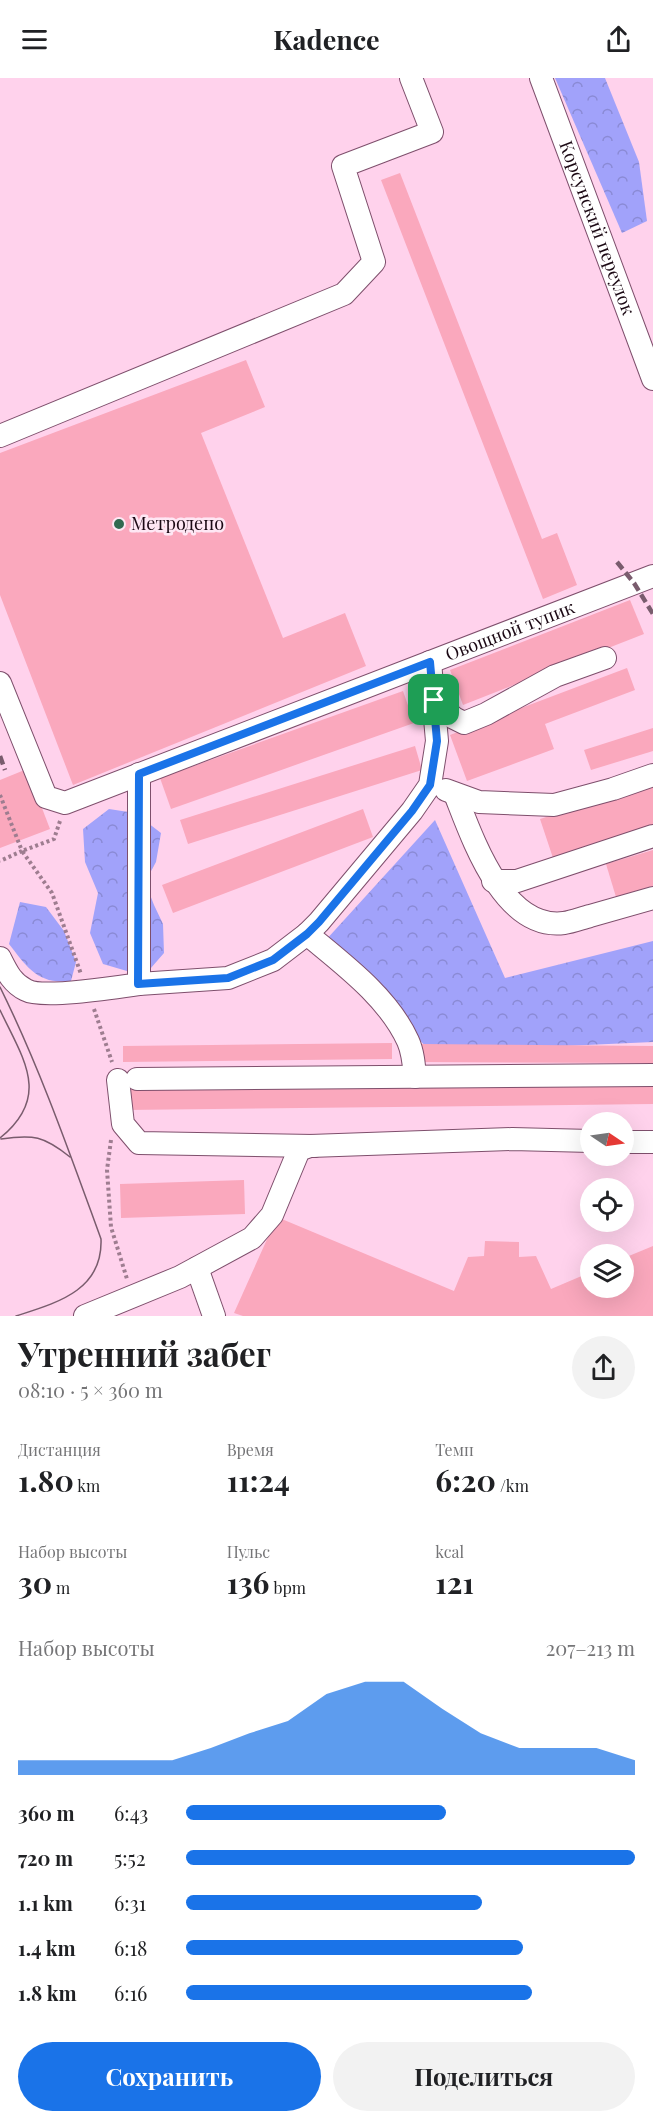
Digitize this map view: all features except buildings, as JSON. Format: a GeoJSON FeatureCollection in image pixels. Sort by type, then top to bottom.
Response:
{"type":"FeatureCollection","features":[{"type":"Feature","properties":{"kind":"street"},"geometry":{"type":"LineString","coordinates":[[0,436],[344,294],[374,262],[343,166],[432,132],[411,78]]}},
{"type":"Feature","properties":{"kind":"street","name":"Корсунский переулок"},"geometry":{"type":"LineString","coordinates":[[541,78],[653,379]]}},
{"type":"Feature","properties":{"kind":"street","name":"Овощной тупик"},"geometry":{"type":"LineString","coordinates":[[65,803],[653,576]]}},
{"type":"Feature","properties":{"kind":"street"},"geometry":{"type":"LineString","coordinates":[[434,700],[454,718],[464,723],[486,714],[555,676],[605,657]]}},
{"type":"Feature","properties":{"kind":"street"},"geometry":{"type":"LineString","coordinates":[[0,958],[10,978],[28,992],[88,991],[138,984],[228,978],[273,960],[307,934],[412,811],[430,785],[437,741],[430,662]]}},
{"type":"Feature","properties":{"kind":"street"},"geometry":{"type":"LineString","coordinates":[[0,683],[46,797],[65,803]]}},
{"type":"Feature","properties":{"kind":"street"},"geometry":{"type":"LineString","coordinates":[[138,984],[139,774]]}},
{"type":"Feature","properties":{"kind":"street"},"geometry":{"type":"LineString","coordinates":[[430,785],[479,802],[554,805],[653,775]]}},
{"type":"Feature","properties":{"kind":"street"},"geometry":{"type":"LineString","coordinates":[[455,794],[494,881],[518,908],[539,921],[562,924],[653,898]]}},
{"type":"Feature","properties":{"kind":"street"},"geometry":{"type":"LineString","coordinates":[[494,881],[517,881],[653,837]]}},
{"type":"Feature","properties":{"kind":"street"},"geometry":{"type":"LineString","coordinates":[[307,934],[350,970],[382,1002],[402,1029],[409,1043],[415,1077]]}},
{"type":"Feature","properties":{"kind":"street"},"geometry":{"type":"LineString","coordinates":[[580,1141],[512,1138],[315,1146],[139,1143],[123,1124],[128,1080],[653,1075]]}},
{"type":"Feature","properties":{"kind":"street"},"geometry":{"type":"LineString","coordinates":[[634,1142],[653,1142]]}},
{"type":"Feature","properties":{"kind":"street"},"geometry":{"type":"LineString","coordinates":[[85,1316],[180,1277],[252,1238],[272,1215],[299,1150],[315,1146]]}},
{"type":"Feature","properties":{"kind":"street"},"geometry":{"type":"LineString","coordinates":[[197,1268],[214,1316]]}},
{"type":"Feature","properties":{"kind":"path"},"geometry":{"type":"LineString","coordinates":[[0,795],[22,851],[52,893],[88,991],[128,1080]]}},
{"type":"Feature","properties":{"kind":"path"},"geometry":{"type":"LineString","coordinates":[[0,861],[54,839],[65,803]]}},
{"type":"Feature","properties":{"kind":"path"},"geometry":{"type":"LineString","coordinates":[[111,1136],[107,1170],[111,1227],[132,1296]]}},
{"type":"Feature","properties":{"kind":"green space"},"geometry":{"type":"Polygon","coordinates":[[[555,78],[605,78],[639,162],[647,221],[622,233],[555,78]]]}},
{"type":"Feature","properties":{"kind":"green space"},"geometry":{"type":"Polygon","coordinates":[[[109,809],[135,813],[161,833],[156,862],[145,882],[163,924],[164,953],[144,976],[103,964],[90,933],[98,893],[85,862],[83,829],[109,809]]]}},
{"type":"Feature","properties":{"kind":"green space"},"geometry":{"type":"Polygon","coordinates":[[[435,820],[505,978],[653,941],[653,1042],[431,1052],[325,941],[435,820]]]}},
{"type":"Feature","properties":{"kind":"green space"},"geometry":{"type":"Polygon","coordinates":[[[20,902],[46,907],[64,931],[76,962],[71,981],[50,980],[34,973],[9,944],[20,902]]]}},
{"type":"Feature","properties":{"kind":"tram line"},"geometry":{"type":"LineString","coordinates":[[0,987],[41,1080],[101,1239],[100,1257],[86,1283],[61,1300],[16,1316]]}},
{"type":"Feature","properties":{"kind":"tram line"},"geometry":{"type":"LineString","coordinates":[[0,1010],[24,1061],[29,1092],[25,1107],[16,1122],[0,1138]]}},
{"type":"Feature","properties":{"kind":"tram line"},"geometry":{"type":"LineString","coordinates":[[1,1139],[38,1138],[70,1157]]}},
{"type":"Feature","properties":{"kind":"railway"},"geometry":{"type":"LineString","coordinates":[[617,562],[634,583],[653,614]]}},
{"type":"Feature","properties":{"kind":"railway"},"geometry":{"type":"LineString","coordinates":[[0,756],[5,770]]}},
{"type":"Feature","properties":{"kind":"place","name":"Метродепо"},"geometry":{"type":"Point","coordinates":[119,524]}},
{"type":"Feature","properties":{"kind":"route"},"geometry":{"type":"LineString","coordinates":[[430,662],[434,700],[437,741],[430,785],[412,811],[307,934],[273,960],[228,978],[138,984],[139,774],[430,662]]}}]}
